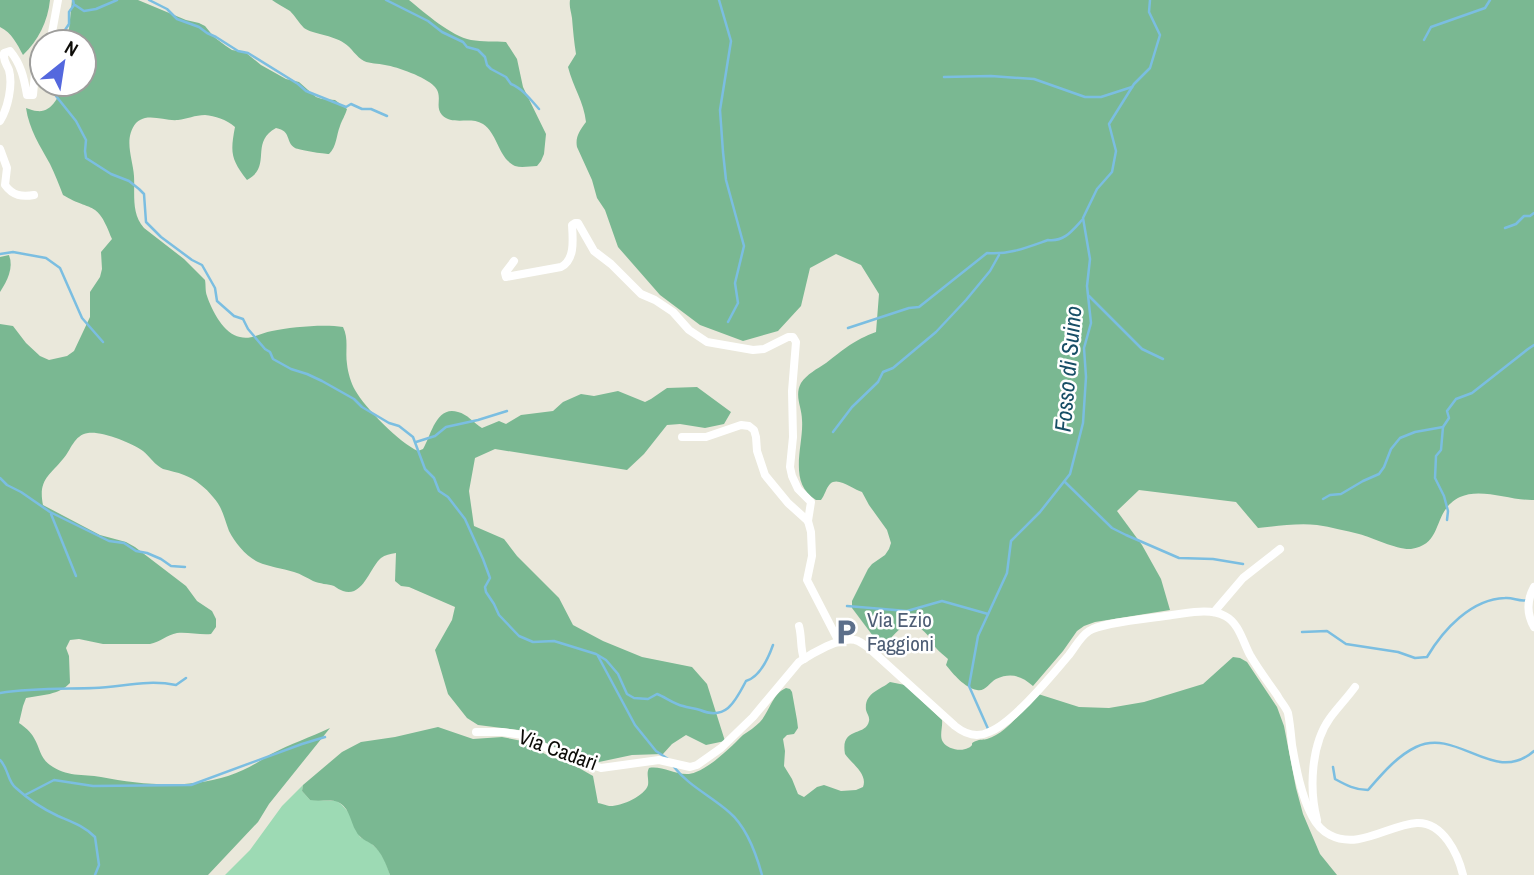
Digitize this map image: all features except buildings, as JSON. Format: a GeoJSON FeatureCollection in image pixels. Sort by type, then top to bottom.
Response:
{"type":"FeatureCollection","features":[{"type":"Feature","properties":{"kind":"street"},"geometry":{"type":"LineString","coordinates":[[53,28],[58,0]]}},
{"type":"Feature","properties":{"kind":"street"},"geometry":{"type":"LineString","coordinates":[[0,121],[8,107],[9,70],[4,61],[4,53],[10,51],[16,58],[28,94]]}},
{"type":"Feature","properties":{"kind":"street"},"geometry":{"type":"LineString","coordinates":[[0,149],[7,168],[5,185],[16,195],[34,195]]}},
{"type":"Feature","properties":{"kind":"street"},"geometry":{"type":"LineString","coordinates":[[514,261],[505,273],[506,276],[566,265],[571,254],[572,225],[578,223],[594,251],[641,294],[664,306],[688,330],[707,342],[753,350],[765,349],[793,337],[796,342],[790,467],[798,489],[811,502],[808,521],[812,556],[807,580],[839,642],[850,639],[863,643],[955,726],[968,734],[989,733],[1012,716],[1040,688],[1081,637],[1095,628],[1187,613],[1214,612],[1235,625],[1251,657],[1287,711],[1296,766],[1309,810],[1318,826],[1327,834],[1346,841],[1418,823],[1425,824],[1439,831],[1451,844],[1462,875]]}},
{"type":"Feature","properties":{"kind":"street"},"geometry":{"type":"LineString","coordinates":[[682,437],[706,437],[741,425],[752,428],[756,433],[757,452],[765,475],[788,503],[808,521]]}},
{"type":"Feature","properties":{"kind":"street"},"geometry":{"type":"LineString","coordinates":[[1214,612],[1243,578],[1280,549]]}},
{"type":"Feature","properties":{"kind":"street"},"geometry":{"type":"LineString","coordinates":[[1534,587],[1528,601],[1529,615],[1534,627]]}},
{"type":"Feature","properties":{"kind":"street"},"geometry":{"type":"LineString","coordinates":[[799,626],[804,659]]}},
{"type":"Feature","properties":{"kind":"street","name":"Via Cadari"},"geometry":{"type":"LineString","coordinates":[[476,732],[523,735],[554,751],[601,768],[659,760],[690,767],[721,748],[753,717],[799,662],[839,642]]}},
{"type":"Feature","properties":{"kind":"street"},"geometry":{"type":"LineString","coordinates":[[1318,826],[1312,769],[1320,737],[1329,719],[1355,687]]}},
{"type":"Feature","properties":{"kind":"green space"},"geometry":{"type":"Polygon","coordinates":[[[0,0],[50,0],[42,28],[28,28],[28,49],[23,55],[11,36],[0,27],[0,0]]]}},
{"type":"Feature","properties":{"kind":"green space"},"geometry":{"type":"Polygon","coordinates":[[[72,0],[138,0],[205,26],[214,37],[232,50],[245,52],[286,79],[299,82],[316,97],[335,100],[347,109],[329,154],[295,148],[286,134],[276,128],[264,140],[259,168],[247,180],[235,161],[232,150],[235,127],[228,122],[205,115],[178,120],[140,120],[132,129],[129,142],[135,210],[144,228],[184,259],[205,280],[206,294],[215,315],[234,335],[248,338],[298,327],[343,327],[348,371],[355,390],[384,424],[411,447],[418,451],[423,449],[435,423],[444,413],[458,412],[482,428],[499,421],[506,424],[521,415],[553,411],[563,402],[581,394],[594,396],[618,391],[645,402],[667,388],[697,387],[731,412],[724,424],[705,428],[667,425],[627,470],[495,449],[475,458],[469,491],[474,526],[504,539],[559,598],[573,625],[642,657],[692,667],[707,684],[725,741],[706,745],[686,735],[663,754],[632,755],[599,762],[549,745],[527,731],[478,725],[467,718],[448,694],[435,650],[452,620],[455,607],[401,586],[395,581],[396,553],[381,558],[361,586],[350,592],[262,564],[249,556],[238,544],[229,531],[219,505],[200,484],[184,475],[163,469],[132,445],[109,436],[88,433],[76,440],[46,479],[42,490],[43,505],[100,535],[135,547],[186,586],[197,601],[212,611],[216,627],[211,634],[177,633],[150,644],[103,644],[70,640],[66,648],[70,683],[55,692],[26,698],[19,723],[33,736],[44,759],[62,772],[149,784],[197,783],[240,772],[278,750],[330,728],[269,804],[258,822],[208,875],[0,875],[0,324],[13,326],[26,343],[40,356],[49,360],[67,356],[74,351],[90,317],[90,292],[100,277],[101,252],[112,239],[98,212],[63,195],[27,116],[26,108],[42,111],[51,106],[57,98],[98,98],[98,28],[69,28],[72,0]]]}},
{"type":"Feature","properties":{"kind":"green space"},"geometry":{"type":"Polygon","coordinates":[[[272,0],[409,0],[438,23],[463,38],[506,42],[517,59],[523,87],[546,134],[541,161],[537,166],[515,166],[505,157],[483,124],[451,120],[442,115],[437,90],[430,83],[397,68],[364,61],[339,40],[304,28],[290,11],[272,0]]]}},
{"type":"Feature","properties":{"kind":"green space"},"geometry":{"type":"Polygon","coordinates":[[[570,0],[1534,0],[1534,500],[1477,493],[1460,497],[1445,510],[1429,541],[1422,546],[1405,549],[1359,534],[1317,525],[1258,528],[1236,502],[1139,490],[1117,511],[1142,545],[1161,579],[1170,610],[1084,626],[1033,686],[1025,680],[1011,676],[996,679],[980,690],[968,687],[949,669],[946,665],[948,659],[934,646],[924,631],[912,625],[902,627],[887,643],[879,644],[852,608],[852,601],[868,569],[889,549],[891,543],[887,530],[862,492],[846,484],[833,482],[821,500],[816,500],[807,493],[799,474],[802,420],[798,392],[801,383],[809,374],[861,338],[876,332],[879,294],[861,265],[836,254],[810,268],[801,306],[778,331],[743,341],[700,325],[660,295],[618,247],[577,147],[577,137],[586,122],[568,67],[576,54],[570,0]]]}},
{"type":"Feature","properties":{"kind":"green space"},"geometry":{"type":"Polygon","coordinates":[[[9,255],[10,270],[0,292],[0,257],[9,255]]]}},
{"type":"Feature","properties":{"kind":"green space"},"geometry":{"type":"Polygon","coordinates":[[[1233,657],[1247,662],[1277,707],[1284,726],[1303,814],[1320,854],[1337,875],[390,875],[379,852],[357,833],[342,805],[335,801],[310,800],[302,791],[303,785],[342,752],[361,742],[438,727],[473,739],[502,737],[522,741],[593,776],[598,803],[619,805],[632,800],[646,789],[649,768],[690,774],[721,756],[760,722],[777,694],[786,688],[792,692],[798,728],[794,734],[783,739],[784,766],[798,794],[804,797],[824,785],[841,791],[856,790],[863,787],[863,778],[845,754],[844,745],[850,735],[867,726],[869,720],[866,704],[870,696],[890,682],[905,685],[942,720],[941,737],[945,744],[962,750],[1002,731],[1035,693],[1079,707],[1109,708],[1144,702],[1203,684],[1233,657]]]}},
{"type":"Feature","properties":{"kind":"green space"},"geometry":{"type":"Polygon","coordinates":[[[303,785],[302,791],[310,800],[337,801],[342,805],[350,814],[360,837],[380,852],[390,875],[225,875],[250,850],[282,806],[303,785]]]}},
{"type":"Feature","properties":{"kind":"waterway"},"geometry":{"type":"LineString","coordinates":[[66,28],[69,12],[74,5],[73,0]]}},
{"type":"Feature","properties":{"kind":"waterway"},"geometry":{"type":"LineString","coordinates":[[75,5],[84,11],[117,0]]}},
{"type":"Feature","properties":{"kind":"waterway"},"geometry":{"type":"LineString","coordinates":[[149,0],[167,9],[177,19],[199,27],[238,51],[248,53],[306,91],[346,107],[351,104],[387,116]]}},
{"type":"Feature","properties":{"kind":"waterway"},"geometry":{"type":"LineString","coordinates":[[386,0],[428,21],[467,47],[478,50],[491,69],[523,91],[539,109]]}},
{"type":"Feature","properties":{"kind":"waterway"},"geometry":{"type":"LineString","coordinates":[[719,0],[731,41],[720,110],[723,152],[726,180],[744,246],[735,283],[738,303],[728,322]]}},
{"type":"Feature","properties":{"kind":"waterway","name":"Fosso di Suino"},"geometry":{"type":"LineString","coordinates":[[989,731],[969,686],[978,636],[1007,573],[1011,541],[1040,512],[1070,474],[1083,423],[1086,377],[1084,348],[1091,323],[1087,286],[1090,259],[1083,218],[1097,189],[1112,172],[1116,151],[1109,124],[1134,84],[1150,68],[1160,35],[1149,12],[1150,0]]}},
{"type":"Feature","properties":{"kind":"waterway"},"geometry":{"type":"LineString","coordinates":[[1424,40],[1431,27],[1485,8],[1490,0]]}},
{"type":"Feature","properties":{"kind":"waterway"},"geometry":{"type":"LineString","coordinates":[[944,77],[1034,79],[1085,97],[1101,97],[1132,87]]}},
{"type":"Feature","properties":{"kind":"waterway"},"geometry":{"type":"LineString","coordinates":[[58,98],[76,121],[86,140],[86,158],[111,174],[129,181],[144,194],[146,222],[161,237],[202,265],[215,288],[217,301],[234,316],[243,319],[273,359],[322,381],[413,437],[425,469],[434,478],[439,491],[448,497],[465,519],[490,578],[485,587],[486,592],[499,615],[519,636],[533,642],[554,641],[596,654],[606,660],[618,674],[627,694],[634,698],[648,699],[657,694],[680,705],[709,713],[729,708],[746,681],[759,672],[773,645]]}},
{"type":"Feature","properties":{"kind":"waterway"},"geometry":{"type":"LineString","coordinates":[[1505,228],[1534,213]]}},
{"type":"Feature","properties":{"kind":"waterway"},"geometry":{"type":"LineString","coordinates":[[848,328],[919,307],[987,253],[1011,252],[1059,239],[1082,220]]}},
{"type":"Feature","properties":{"kind":"waterway"},"geometry":{"type":"LineString","coordinates":[[0,254],[13,252],[46,258],[60,268],[82,318],[103,342]]}},
{"type":"Feature","properties":{"kind":"waterway"},"geometry":{"type":"LineString","coordinates":[[833,432],[852,407],[878,382],[883,372],[893,368],[936,332],[990,271],[999,255]]}},
{"type":"Feature","properties":{"kind":"waterway"},"geometry":{"type":"LineString","coordinates":[[1089,296],[1142,349],[1163,359]]}},
{"type":"Feature","properties":{"kind":"waterway"},"geometry":{"type":"LineString","coordinates":[[1323,499],[1341,494],[1379,474],[1391,449],[1400,438],[1443,427],[1449,418],[1447,411],[1456,399],[1472,393],[1534,345]]}},
{"type":"Feature","properties":{"kind":"waterway"},"geometry":{"type":"LineString","coordinates":[[416,442],[435,436],[446,427],[507,411]]}},
{"type":"Feature","properties":{"kind":"waterway"},"geometry":{"type":"LineString","coordinates":[[1443,427],[1441,450],[1436,456],[1435,478],[1444,496],[1448,511],[1447,520]]}},
{"type":"Feature","properties":{"kind":"waterway"},"geometry":{"type":"LineString","coordinates":[[0,478],[50,512],[109,541],[124,543],[171,566],[185,567]]}},
{"type":"Feature","properties":{"kind":"waterway"},"geometry":{"type":"LineString","coordinates":[[1065,482],[1112,528],[1126,535],[1179,558],[1213,559],[1243,564]]}},
{"type":"Feature","properties":{"kind":"waterway"},"geometry":{"type":"LineString","coordinates":[[51,514],[76,576]]}},
{"type":"Feature","properties":{"kind":"waterway"},"geometry":{"type":"LineString","coordinates":[[1302,632],[1327,631],[1346,644],[1398,652],[1415,658],[1427,657],[1450,627],[1470,610],[1493,600],[1527,600]]}},
{"type":"Feature","properties":{"kind":"waterway"},"geometry":{"type":"LineString","coordinates":[[847,606],[907,611],[942,601],[988,614]]}},
{"type":"Feature","properties":{"kind":"waterway"},"geometry":{"type":"LineString","coordinates":[[598,656],[635,725],[656,751],[668,759]]}},
{"type":"Feature","properties":{"kind":"waterway"},"geometry":{"type":"LineString","coordinates":[[0,693],[145,683],[176,685],[186,678]]}},
{"type":"Feature","properties":{"kind":"waterway"},"geometry":{"type":"LineString","coordinates":[[25,795],[54,780],[93,786],[191,785],[325,737]]}},
{"type":"Feature","properties":{"kind":"waterway"},"geometry":{"type":"LineString","coordinates":[[1333,767],[1335,779],[1355,788],[1368,790],[1402,755],[1431,743],[1447,744],[1490,760],[1505,762],[1519,760],[1534,751]]}},
{"type":"Feature","properties":{"kind":"waterway"},"geometry":{"type":"LineString","coordinates":[[0,760],[13,785],[26,796],[95,837],[99,865],[95,875]]}},
{"type":"Feature","properties":{"kind":"waterway"},"geometry":{"type":"LineString","coordinates":[[674,767],[741,825],[750,841],[762,875]]}},
{"type":"Feature","properties":{"kind":"place","name":"Via Ezio Faggioni"},"geometry":{"type":"Point","coordinates":[846,632]}}]}
